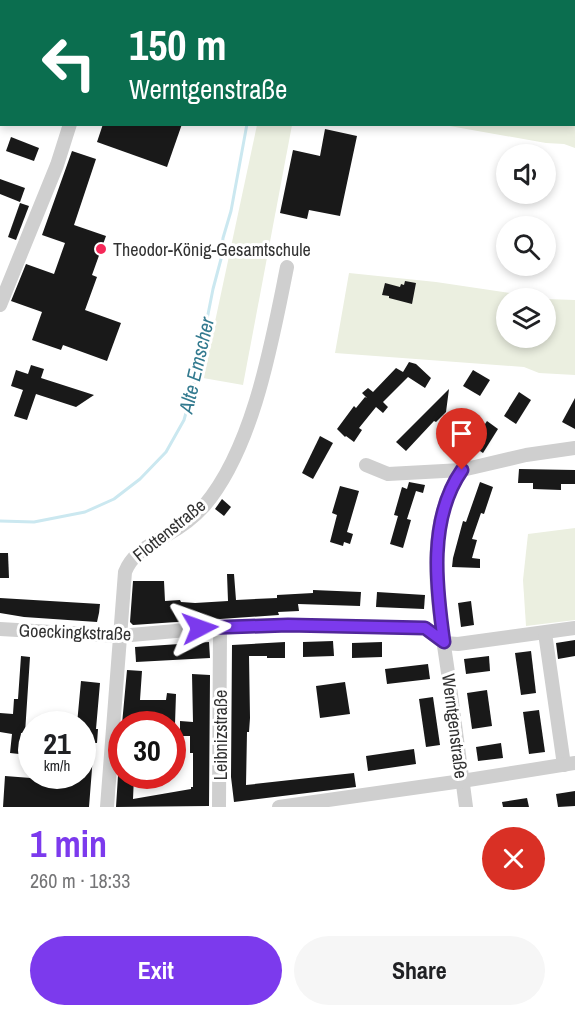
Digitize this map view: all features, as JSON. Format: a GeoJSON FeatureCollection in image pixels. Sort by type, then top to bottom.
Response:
{"type":"FeatureCollection","features":[{"type":"Feature","properties":{"kind":"street"},"geometry":{"type":"LineString","coordinates":[[0,305],[57,165],[69,126]]}},
{"type":"Feature","properties":{"kind":"street","name":"Flottenstraße"},"geometry":{"type":"LineString","coordinates":[[107,807],[123,581],[128,565],[134,556],[182,526],[203,506],[233,459],[252,411],[266,366],[287,267]]}},
{"type":"Feature","properties":{"kind":"street"},"geometry":{"type":"LineString","coordinates":[[366,465],[388,474],[462,470],[526,455],[575,448]]}},
{"type":"Feature","properties":{"kind":"street","name":"Werntgenstraße"},"geometry":{"type":"LineString","coordinates":[[462,470],[453,483],[446,503],[438,546],[439,609],[466,807]]}},
{"type":"Feature","properties":{"kind":"street","name":"Goeckingkstraße"},"geometry":{"type":"LineString","coordinates":[[0,629],[120,636],[220,627],[288,625],[425,628],[444,642],[458,644],[575,628]]}},
{"type":"Feature","properties":{"kind":"street","name":"Leibnizstraße"},"geometry":{"type":"LineString","coordinates":[[219,807],[220,627]]}},
{"type":"Feature","properties":{"kind":"street"},"geometry":{"type":"LineString","coordinates":[[279,807],[462,782],[569,764],[545,633]]}},
{"type":"Feature","properties":{"kind":"shaded area"},"geometry":{"type":"Polygon","coordinates":[[[257,126],[292,126],[243,385],[203,378],[257,126]]]}},
{"type":"Feature","properties":{"kind":"shaded area"},"geometry":{"type":"Polygon","coordinates":[[[450,126],[575,126],[575,148],[564,144],[546,143],[450,126]]]}},
{"type":"Feature","properties":{"kind":"shaded area"},"geometry":{"type":"Polygon","coordinates":[[[349,273],[496,291],[496,348],[556,348],[556,299],[575,300],[575,375],[539,373],[524,367],[335,353],[349,273]]]}},
{"type":"Feature","properties":{"kind":"shaded area"},"geometry":{"type":"Polygon","coordinates":[[[575,528],[575,620],[526,626],[523,580],[528,534],[575,528]]]}},
{"type":"Feature","properties":{"kind":"building"},"geometry":{"type":"Polygon","coordinates":[[[102,126],[181,126],[167,167],[97,142],[102,126]]]}},
{"type":"Feature","properties":{"kind":"building"},"geometry":{"type":"Polygon","coordinates":[[[325,129],[357,136],[340,216],[309,210],[307,219],[280,213],[293,150],[320,156],[325,129]]]}},
{"type":"Feature","properties":{"kind":"building"},"geometry":{"type":"Polygon","coordinates":[[[11,137],[39,148],[34,161],[6,151],[11,137]]]}},
{"type":"Feature","properties":{"kind":"building"},"geometry":{"type":"Polygon","coordinates":[[[72,151],[96,159],[74,225],[106,236],[92,275],[97,277],[85,310],[121,323],[107,361],[63,345],[61,350],[32,340],[42,312],[11,301],[26,264],[54,274],[65,243],[42,235],[72,151]]]}},
{"type":"Feature","properties":{"kind":"building"},"geometry":{"type":"Polygon","coordinates":[[[0,179],[25,188],[20,202],[0,194],[0,179]]]}},
{"type":"Feature","properties":{"kind":"building"},"geometry":{"type":"Polygon","coordinates":[[[20,203],[29,206],[16,240],[8,237],[20,203]]]}},
{"type":"Feature","properties":{"kind":"building"},"geometry":{"type":"Polygon","coordinates":[[[405,281],[416,283],[412,304],[382,295],[385,283],[400,287],[405,281]]]}},
{"type":"Feature","properties":{"kind":"building"},"geometry":{"type":"Polygon","coordinates":[[[409,362],[416,364],[431,378],[425,388],[408,377],[383,402],[388,407],[383,413],[376,407],[359,428],[362,430],[354,442],[345,437],[337,429],[354,406],[356,408],[365,397],[367,398],[362,393],[368,388],[373,392],[396,368],[403,372],[409,362]]]}},
{"type":"Feature","properties":{"kind":"building"},"geometry":{"type":"Polygon","coordinates":[[[31,365],[44,369],[41,378],[94,395],[76,407],[36,394],[27,420],[14,416],[23,390],[11,386],[16,370],[28,374],[31,365]]]}},
{"type":"Feature","properties":{"kind":"building"},"geometry":{"type":"Polygon","coordinates":[[[473,370],[490,380],[480,396],[463,386],[473,370]]]}},
{"type":"Feature","properties":{"kind":"building"},"geometry":{"type":"Polygon","coordinates":[[[449,389],[446,412],[436,422],[434,421],[406,451],[396,442],[449,389]]]}},
{"type":"Feature","properties":{"kind":"building"},"geometry":{"type":"Polygon","coordinates":[[[519,392],[531,400],[516,424],[504,416],[519,392]]]}},
{"type":"Feature","properties":{"kind":"building"},"geometry":{"type":"Polygon","coordinates":[[[575,398],[575,429],[562,422],[575,398]]]}},
{"type":"Feature","properties":{"kind":"building"},"geometry":{"type":"Polygon","coordinates":[[[487,421],[498,429],[483,453],[471,445],[487,421]]]}},
{"type":"Feature","properties":{"kind":"building"},"geometry":{"type":"Polygon","coordinates":[[[320,436],[333,443],[313,479],[302,473],[320,436]]]}},
{"type":"Feature","properties":{"kind":"building"},"geometry":{"type":"Polygon","coordinates":[[[519,469],[575,470],[575,484],[561,484],[561,490],[533,489],[533,483],[518,483],[519,469]]]}},
{"type":"Feature","properties":{"kind":"building"},"geometry":{"type":"Polygon","coordinates":[[[409,482],[425,485],[423,493],[416,491],[407,519],[411,520],[403,548],[390,544],[398,516],[394,515],[402,487],[407,489],[409,482]]]}},
{"type":"Feature","properties":{"kind":"building"},"geometry":{"type":"Polygon","coordinates":[[[480,482],[493,487],[472,539],[477,540],[472,558],[480,559],[480,568],[452,567],[463,521],[466,522],[480,482]]]}},
{"type":"Feature","properties":{"kind":"building"},"geometry":{"type":"Polygon","coordinates":[[[340,486],[359,491],[347,532],[353,534],[350,544],[344,542],[343,546],[330,542],[337,515],[332,513],[340,486]]]}},
{"type":"Feature","properties":{"kind":"building"},"geometry":{"type":"Polygon","coordinates":[[[222,499],[231,507],[224,516],[215,509],[222,499]]]}},
{"type":"Feature","properties":{"kind":"building"},"geometry":{"type":"Polygon","coordinates":[[[0,553],[8,553],[9,578],[0,578],[0,553]]]}},
{"type":"Feature","properties":{"kind":"building"},"geometry":{"type":"Polygon","coordinates":[[[227,574],[234,574],[236,600],[277,598],[277,595],[313,593],[313,590],[361,592],[360,606],[298,604],[299,611],[278,612],[279,615],[133,625],[130,622],[133,581],[164,581],[165,601],[180,600],[195,603],[228,601],[227,574]]]}},
{"type":"Feature","properties":{"kind":"building"},"geometry":{"type":"Polygon","coordinates":[[[377,592],[425,595],[424,609],[376,607],[377,592]]]}},
{"type":"Feature","properties":{"kind":"building"},"geometry":{"type":"Polygon","coordinates":[[[0,598],[100,604],[97,622],[0,613],[0,598]]]}},
{"type":"Feature","properties":{"kind":"building"},"geometry":{"type":"Polygon","coordinates":[[[471,601],[474,625],[461,627],[458,603],[471,601]]]}},
{"type":"Feature","properties":{"kind":"building"},"geometry":{"type":"Polygon","coordinates":[[[575,640],[575,656],[558,659],[556,643],[575,640]]]}},
{"type":"Feature","properties":{"kind":"building"},"geometry":{"type":"Polygon","coordinates":[[[333,641],[334,656],[303,657],[303,642],[333,641]]]}},
{"type":"Feature","properties":{"kind":"building"},"geometry":{"type":"Polygon","coordinates":[[[209,642],[210,658],[136,662],[135,647],[209,642]]]}},
{"type":"Feature","properties":{"kind":"building"},"geometry":{"type":"Polygon","coordinates":[[[285,642],[285,658],[249,656],[250,718],[249,732],[247,732],[246,785],[354,773],[356,787],[234,802],[231,777],[232,645],[285,642]]]}},
{"type":"Feature","properties":{"kind":"building"},"geometry":{"type":"Polygon","coordinates":[[[382,642],[382,657],[352,658],[352,643],[382,642]]]}},
{"type":"Feature","properties":{"kind":"building"},"geometry":{"type":"Polygon","coordinates":[[[531,651],[536,693],[521,695],[515,653],[531,651]]]}},
{"type":"Feature","properties":{"kind":"building"},"geometry":{"type":"Polygon","coordinates":[[[21,656],[30,657],[26,711],[18,711],[18,754],[10,753],[12,734],[0,732],[0,713],[13,714],[14,699],[18,699],[21,656]]]}},
{"type":"Feature","properties":{"kind":"building"},"geometry":{"type":"Polygon","coordinates":[[[489,656],[490,671],[466,674],[464,659],[489,656]]]}},
{"type":"Feature","properties":{"kind":"building"},"geometry":{"type":"Polygon","coordinates":[[[428,664],[430,679],[387,684],[385,669],[428,664]]]}},
{"type":"Feature","properties":{"kind":"building"},"geometry":{"type":"Polygon","coordinates":[[[127,670],[142,671],[140,700],[166,700],[167,693],[176,694],[175,711],[123,711],[127,670]]]}},
{"type":"Feature","properties":{"kind":"building"},"geometry":{"type":"Polygon","coordinates":[[[192,674],[210,675],[209,806],[116,807],[117,789],[133,789],[133,799],[193,787],[193,753],[190,753],[190,736],[186,736],[186,721],[193,722],[192,674]]]}},
{"type":"Feature","properties":{"kind":"building"},"geometry":{"type":"Polygon","coordinates":[[[81,681],[100,683],[96,729],[96,711],[78,711],[81,681]]]}},
{"type":"Feature","properties":{"kind":"building"},"geometry":{"type":"Polygon","coordinates":[[[345,682],[350,714],[320,718],[316,686],[345,682]]]}},
{"type":"Feature","properties":{"kind":"building"},"geometry":{"type":"Polygon","coordinates":[[[487,690],[492,726],[472,729],[467,693],[487,690]]]}},
{"type":"Feature","properties":{"kind":"building"},"geometry":{"type":"Polygon","coordinates":[[[433,697],[440,745],[426,747],[419,699],[433,697]]]}},
{"type":"Feature","properties":{"kind":"building"},"geometry":{"type":"Polygon","coordinates":[[[539,710],[545,752],[529,754],[523,712],[539,710]]]}},
{"type":"Feature","properties":{"kind":"building"},"geometry":{"type":"Polygon","coordinates":[[[501,743],[503,758],[478,761],[476,747],[501,743]]]}},
{"type":"Feature","properties":{"kind":"building"},"geometry":{"type":"Polygon","coordinates":[[[414,749],[416,764],[368,771],[366,756],[414,749]]]}},
{"type":"Feature","properties":{"kind":"building"},"geometry":{"type":"Polygon","coordinates":[[[5,776],[18,777],[18,789],[90,789],[89,807],[3,807],[5,776]]]}},
{"type":"Feature","properties":{"kind":"building"},"geometry":{"type":"Polygon","coordinates":[[[575,791],[575,806],[558,807],[556,794],[575,791]]]}},
{"type":"Feature","properties":{"kind":"building"},"geometry":{"type":"Polygon","coordinates":[[[527,798],[529,807],[503,807],[502,802],[527,798]]]}},
{"type":"Feature","properties":{"kind":"waterway","name":"Alte Emscher"},"geometry":{"type":"LineString","coordinates":[[0,521],[34,522],[85,512],[114,499],[140,479],[166,452],[184,420],[195,380],[247,126]]}},
{"type":"Feature","properties":{"kind":"place","name":"Theodor-König-Gesamtschule"},"geometry":{"type":"Point","coordinates":[101,249]}},
{"type":"Feature","properties":{"kind":"route"},"geometry":{"type":"LineString","coordinates":[[200,628],[288,625],[425,628],[444,642],[439,609],[438,546],[446,503],[453,483],[462,470]]}}]}
